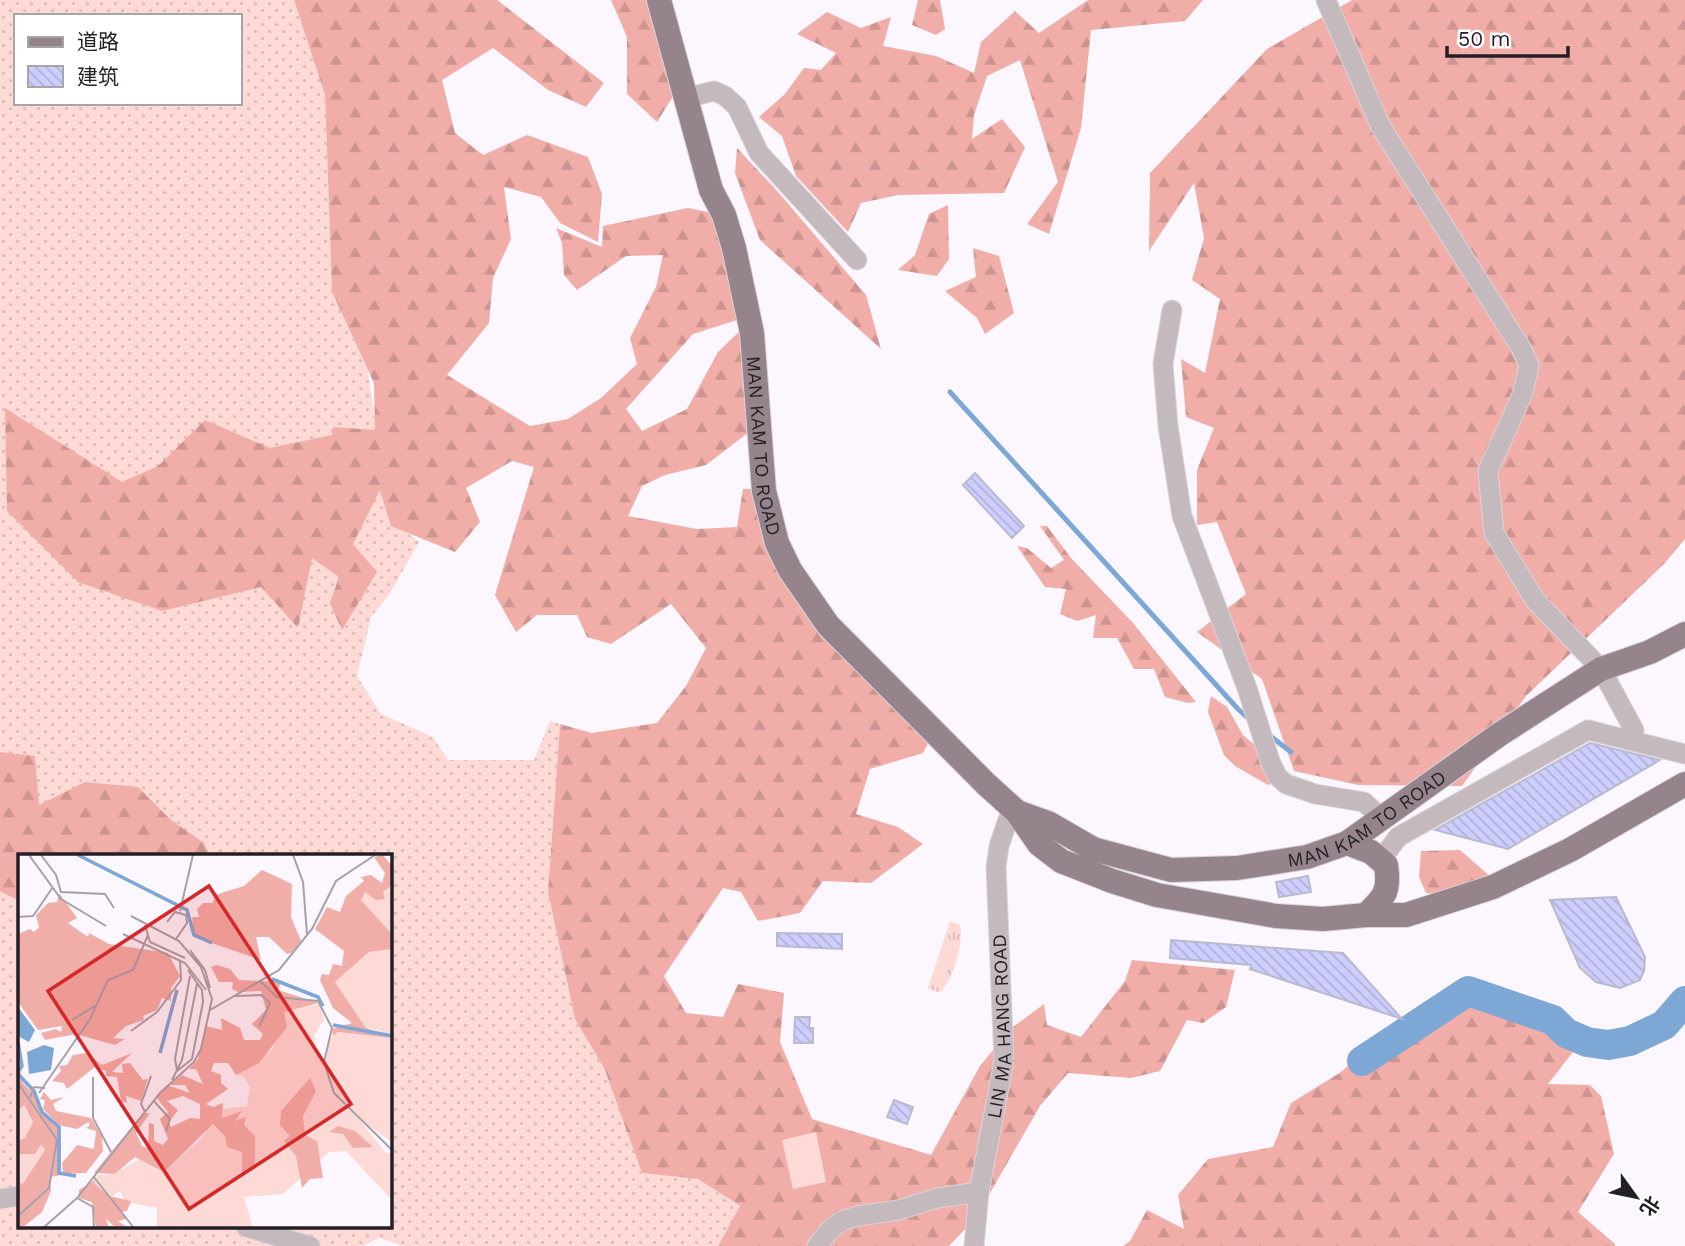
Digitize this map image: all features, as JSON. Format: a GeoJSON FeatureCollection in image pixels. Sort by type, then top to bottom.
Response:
{"type":"FeatureCollection","features":[{"type":"Feature","properties":{"kind":"main road","name":"MAN KAM TO ROAD"},"geometry":{"type":"LineString","coordinates":[[659,0],[711,190],[724,215],[734,248],[752,333],[764,491],[777,543],[790,570],[828,625],[1015,810],[1039,844],[1061,861],[1157,895],[1276,916],[1324,919],[1406,915],[1493,887],[1570,850],[1685,784]]}},
{"type":"Feature","properties":{"kind":"main road","name":"MAN KAM TO ROAD"},"geometry":{"type":"LineString","coordinates":[[1015,810],[1057,828],[1093,849],[1171,870],[1249,866],[1307,857],[1347,843],[1500,734],[1601,669],[1650,652],[1685,634]]}},
{"type":"Feature","properties":{"kind":"main road"},"geometry":{"type":"LineString","coordinates":[[1347,843],[1371,852],[1386,864],[1389,881],[1383,899],[1366,915]]}},
{"type":"Feature","properties":{"kind":"street"},"geometry":{"type":"LineString","coordinates":[[1326,0],[1381,127],[1521,348],[1529,365],[1522,393],[1488,471],[1494,533],[1535,600],[1601,669],[1634,730],[1631,741]]}},
{"type":"Feature","properties":{"kind":"street"},"geometry":{"type":"LineString","coordinates":[[686,98],[714,91],[725,96],[737,107],[759,153],[857,260]]}},
{"type":"Feature","properties":{"kind":"street"},"geometry":{"type":"LineString","coordinates":[[1172,310],[1163,364],[1168,426],[1182,516],[1247,688],[1270,761],[1277,776],[1286,784],[1315,794],[1364,802],[1377,814],[1375,823]]}},
{"type":"Feature","properties":{"kind":"street"},"geometry":{"type":"LineString","coordinates":[[1381,860],[1398,837],[1588,730],[1685,754]]}},
{"type":"Feature","properties":{"kind":"street","name":"LIN MA HANG ROAD"},"geometry":{"type":"LineString","coordinates":[[974,1246],[979,1192],[1004,1061],[996,867],[999,846],[1015,810]]}},
{"type":"Feature","properties":{"kind":"street"},"geometry":{"type":"LineString","coordinates":[[817,1246],[841,1221],[899,1210],[937,1198],[979,1192]]}},
{"type":"Feature","properties":{"kind":"street"},"geometry":{"type":"LineString","coordinates":[[0,1199],[18,1196]]}},
{"type":"Feature","properties":{"kind":"street"},"geometry":{"type":"LineString","coordinates":[[249,1228],[310,1246]]}},
{"type":"Feature","properties":{"kind":"green space"},"geometry":{"type":"Polygon","coordinates":[[[0,0],[294,0],[325,95],[332,292],[368,371],[389,518],[419,542],[389,595],[371,617],[357,676],[381,714],[433,737],[448,760],[534,760],[550,721],[560,724],[548,892],[575,1019],[618,1093],[642,1173],[698,1179],[740,1207],[718,1246],[403,1246],[379,1238],[363,1246],[0,1246],[0,0]]]}},
{"type":"Feature","properties":{"kind":"green space"},"geometry":{"type":"Polygon","coordinates":[[[294,0],[497,0],[604,83],[586,107],[548,90],[493,48],[442,80],[455,133],[483,155],[527,135],[588,157],[602,194],[598,242],[560,223],[541,197],[504,187],[511,239],[493,278],[489,323],[447,375],[530,426],[568,419],[601,398],[637,364],[630,338],[656,287],[663,255],[626,256],[577,290],[564,275],[562,243],[556,228],[602,247],[603,226],[688,208],[724,215],[753,315],[693,334],[626,409],[642,431],[687,409],[718,352],[746,325],[753,429],[706,465],[665,475],[642,486],[628,516],[697,529],[737,527],[743,489],[758,489],[783,574],[932,736],[923,753],[870,769],[856,814],[898,827],[923,844],[871,883],[823,881],[800,913],[758,921],[741,892],[723,888],[664,976],[686,1013],[723,1017],[738,984],[784,993],[780,1042],[812,1119],[931,1155],[980,1066],[1009,1030],[1044,1004],[1047,1025],[1081,1037],[1125,981],[1132,960],[1235,970],[1226,1007],[1203,1023],[1187,1020],[1160,1071],[1131,1078],[1068,1073],[1040,1106],[975,1219],[949,1246],[718,1246],[740,1206],[698,1179],[642,1173],[605,1070],[575,1019],[548,892],[560,724],[592,733],[657,723],[686,686],[706,648],[671,604],[611,644],[587,637],[577,615],[537,615],[516,632],[495,595],[534,467],[512,461],[466,488],[480,522],[455,552],[391,526],[380,490],[353,544],[377,572],[342,630],[330,603],[339,577],[312,558],[298,628],[261,587],[162,611],[78,582],[7,511],[5,408],[122,482],[158,466],[205,420],[270,448],[332,435],[333,427],[375,430],[374,383],[332,292],[325,95],[294,0]]]}},
{"type":"Feature","properties":{"kind":"green space"},"geometry":{"type":"Polygon","coordinates":[[[611,0],[659,0],[682,82],[657,122],[627,94],[627,37],[611,0]]]}},
{"type":"Feature","properties":{"kind":"green space"},"geometry":{"type":"Polygon","coordinates":[[[918,0],[940,0],[945,29],[936,35],[912,25],[918,0]]]}},
{"type":"Feature","properties":{"kind":"green space"},"geometry":{"type":"Polygon","coordinates":[[[1088,0],[1203,0],[1185,21],[1091,30],[1081,128],[1049,234],[1027,224],[1058,182],[1020,60],[987,76],[974,115],[972,139],[1002,119],[1025,147],[1004,193],[898,195],[861,203],[848,232],[796,176],[782,136],[759,117],[785,94],[804,68],[821,70],[836,53],[797,34],[827,12],[861,28],[891,17],[883,46],[936,56],[974,73],[981,42],[1015,11],[1039,33],[1088,0]]]}},
{"type":"Feature","properties":{"kind":"green space"},"geometry":{"type":"Polygon","coordinates":[[[1352,0],[1685,0],[1685,539],[1664,564],[1526,696],[1462,786],[1358,785],[1294,771],[1262,679],[1197,632],[1246,594],[1217,522],[1197,525],[1197,470],[1214,428],[1186,417],[1181,359],[1205,373],[1220,299],[1192,280],[1204,238],[1194,183],[1149,251],[1150,173],[1267,49],[1352,0]]]}},
{"type":"Feature","properties":{"kind":"green space"},"geometry":{"type":"Polygon","coordinates":[[[737,148],[866,295],[881,349],[760,240],[735,173],[737,148]]]}},
{"type":"Feature","properties":{"kind":"green space"},"geometry":{"type":"Polygon","coordinates":[[[948,205],[949,259],[937,276],[898,270],[915,255],[929,214],[948,205]]]}},
{"type":"Feature","properties":{"kind":"green space"},"geometry":{"type":"Polygon","coordinates":[[[973,248],[999,256],[1014,313],[985,334],[977,318],[945,291],[976,277],[973,248]]]}},
{"type":"Feature","properties":{"kind":"green space"},"geometry":{"type":"Polygon","coordinates":[[[1040,526],[1047,526],[1071,558],[1133,623],[1196,702],[1188,703],[1165,697],[1154,669],[1134,669],[1117,638],[1093,638],[1096,615],[1077,621],[1060,614],[1066,589],[1045,587],[1017,546],[1027,548],[1051,568],[1064,560],[1040,526]]]}},
{"type":"Feature","properties":{"kind":"green space"},"geometry":{"type":"Polygon","coordinates":[[[1211,696],[1227,707],[1243,735],[1287,773],[1268,785],[1235,766],[1224,755],[1208,712],[1211,696]]]}},
{"type":"Feature","properties":{"kind":"green space"},"geometry":{"type":"Polygon","coordinates":[[[0,752],[35,756],[39,805],[85,782],[138,787],[171,820],[204,843],[208,854],[18,854],[18,900],[0,891],[0,752]]]}},
{"type":"Feature","properties":{"kind":"green space"},"geometry":{"type":"Polygon","coordinates":[[[1460,850],[1491,877],[1439,895],[1426,893],[1419,877],[1421,851],[1460,850]]]}},
{"type":"Feature","properties":{"kind":"green space"},"geometry":{"type":"Polygon","coordinates":[[[950,921],[960,925],[959,951],[953,970],[940,993],[928,988],[950,921]]]}},
{"type":"Feature","properties":{"kind":"green space"},"geometry":{"type":"Polygon","coordinates":[[[1462,984],[1546,1013],[1580,1043],[1548,1084],[1590,1085],[1601,1096],[1614,1154],[1578,1212],[1615,1246],[1123,1246],[1130,1241],[1147,1210],[1184,1229],[1178,1195],[1208,1159],[1273,1147],[1291,1103],[1341,1072],[1397,1023],[1430,1013],[1443,994],[1462,984]]]}},
{"type":"Feature","properties":{"kind":"green space"},"geometry":{"type":"Polygon","coordinates":[[[816,1132],[826,1182],[793,1189],[782,1140],[816,1132]]]}},
{"type":"Feature","properties":{"kind":"building"},"geometry":{"type":"Polygon","coordinates":[[[975,473],[1024,526],[1012,538],[963,485],[975,473]]]}},
{"type":"Feature","properties":{"kind":"building"},"geometry":{"type":"Polygon","coordinates":[[[1590,743],[1660,760],[1508,849],[1435,830],[1590,743]]]}},
{"type":"Feature","properties":{"kind":"building"},"geometry":{"type":"Polygon","coordinates":[[[1308,876],[1311,892],[1279,897],[1276,882],[1308,876]]]}},
{"type":"Feature","properties":{"kind":"building"},"geometry":{"type":"Polygon","coordinates":[[[1616,897],[1645,957],[1640,980],[1620,988],[1596,982],[1580,968],[1550,900],[1616,897]]]}},
{"type":"Feature","properties":{"kind":"building"},"geometry":{"type":"Polygon","coordinates":[[[777,933],[842,934],[842,949],[777,946],[777,933]]]}},
{"type":"Feature","properties":{"kind":"building"},"geometry":{"type":"Polygon","coordinates":[[[1171,940],[1343,953],[1402,1019],[1250,969],[1251,965],[1170,958],[1171,940]]]}},
{"type":"Feature","properties":{"kind":"building"},"geometry":{"type":"Polygon","coordinates":[[[795,1017],[810,1017],[809,1028],[813,1028],[813,1043],[794,1043],[795,1017]]]}},
{"type":"Feature","properties":{"kind":"building"},"geometry":{"type":"Polygon","coordinates":[[[894,1100],[913,1107],[907,1124],[887,1117],[894,1100]]]}},
{"type":"Feature","properties":{"kind":"waterway"},"geometry":{"type":"LineString","coordinates":[[950,392],[1250,720]]}},
{"type":"Feature","properties":{"kind":"waterway"},"geometry":{"type":"LineString","coordinates":[[1269,735],[1291,752]]}},
{"type":"Feature","properties":{"kind":"waterway"},"geometry":{"type":"LineString","coordinates":[[1362,1061],[1468,991],[1553,1020],[1566,1033],[1587,1042],[1608,1045],[1630,1041],[1664,1025],[1685,1001]]}}]}
